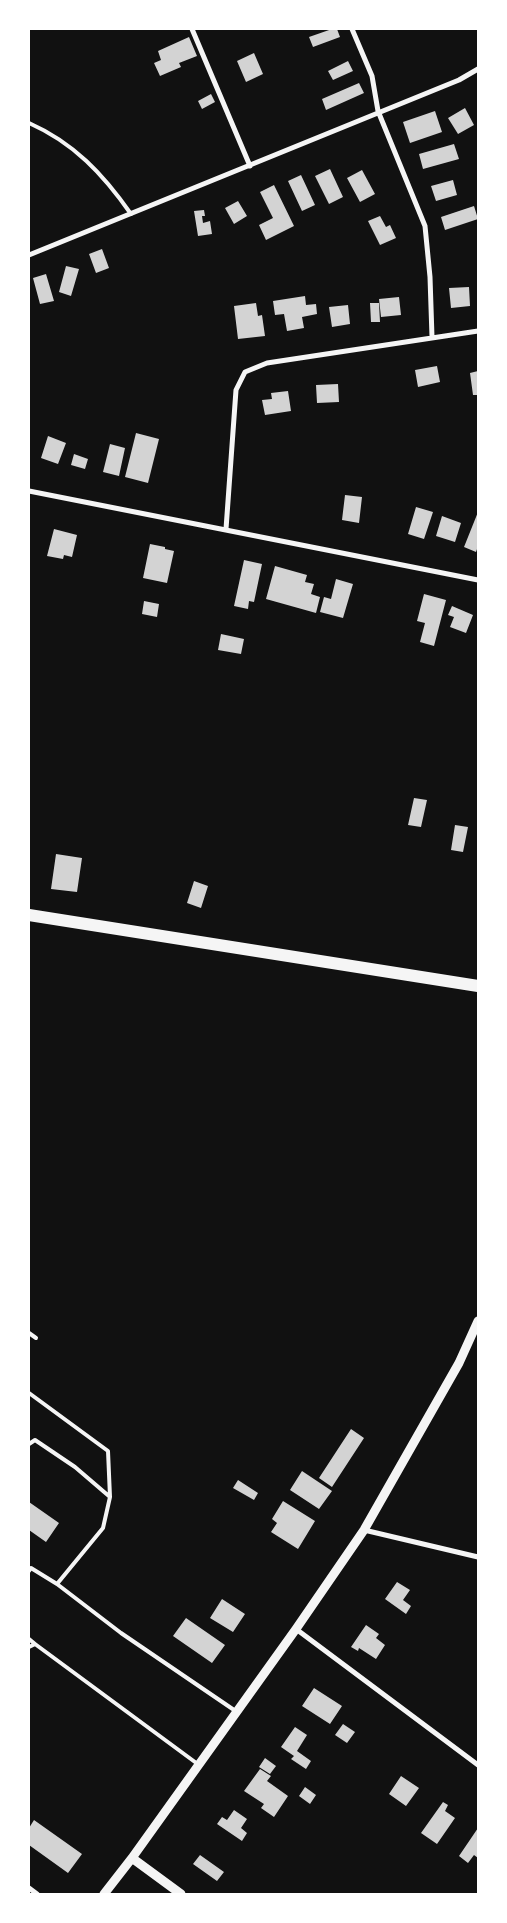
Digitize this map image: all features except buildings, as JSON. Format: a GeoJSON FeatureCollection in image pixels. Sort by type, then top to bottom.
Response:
{"type":"FeatureCollection","features":[{"type":"Feature","properties":{"kind":"main road"},"geometry":{"type":"LineString","coordinates":[[29,914],[478,986]]}},
{"type":"Feature","properties":{"kind":"street"},"geometry":{"type":"LineString","coordinates":[[192,29],[250,166]]}},
{"type":"Feature","properties":{"kind":"street"},"geometry":{"type":"LineString","coordinates":[[352,29],[372,76],[378,112],[425,226],[430,277],[432,337]]}},
{"type":"Feature","properties":{"kind":"street"},"geometry":{"type":"LineString","coordinates":[[29,255],[460,80],[478,69]]}},
{"type":"Feature","properties":{"kind":"street"},"geometry":{"type":"LineString","coordinates":[[226,529],[236,390],[245,372],[267,363],[478,330]]}},
{"type":"Feature","properties":{"kind":"street"},"geometry":{"type":"LineString","coordinates":[[29,490],[478,580]]}},
{"type":"Feature","properties":{"kind":"street"},"geometry":{"type":"LineString","coordinates":[[104,1894],[237,1712],[364,1530],[459,1363],[478,1321]]}},
{"type":"Feature","properties":{"kind":"street"},"geometry":{"type":"LineString","coordinates":[[364,1530],[478,1557]]}},
{"type":"Feature","properties":{"kind":"street"},"geometry":{"type":"LineString","coordinates":[[296,1629],[478,1765]]}},
{"type":"Feature","properties":{"kind":"street"},"geometry":{"type":"LineString","coordinates":[[132,1858],[181,1894]]}},
{"type":"Feature","properties":{"kind":"street"},"geometry":{"type":"LineString","coordinates":[[29,1888],[37,1894]]}},
{"type":"Feature","properties":{"kind":"lane"},"geometry":{"type":"LineString","coordinates":[[29,123],[46,130],[68,144],[109,183],[131,214]]}},
{"type":"Feature","properties":{"kind":"lane"},"geometry":{"type":"LineString","coordinates":[[29,1333],[36,1338]]}},
{"type":"Feature","properties":{"kind":"lane"},"geometry":{"type":"LineString","coordinates":[[29,1393],[108,1451],[110,1497],[103,1528],[57,1584]]}},
{"type":"Feature","properties":{"kind":"lane"},"geometry":{"type":"LineString","coordinates":[[29,1444],[35,1440],[75,1467],[110,1497]]}},
{"type":"Feature","properties":{"kind":"lane"},"geometry":{"type":"LineString","coordinates":[[29,1571],[31,1568],[57,1584],[122,1633],[237,1712]]}},
{"type":"Feature","properties":{"kind":"lane"},"geometry":{"type":"LineString","coordinates":[[29,1639],[199,1764]]}},
{"type":"Feature","properties":{"kind":"lane"},"geometry":{"type":"LineString","coordinates":[[29,1647],[36,1644]]}}]}
